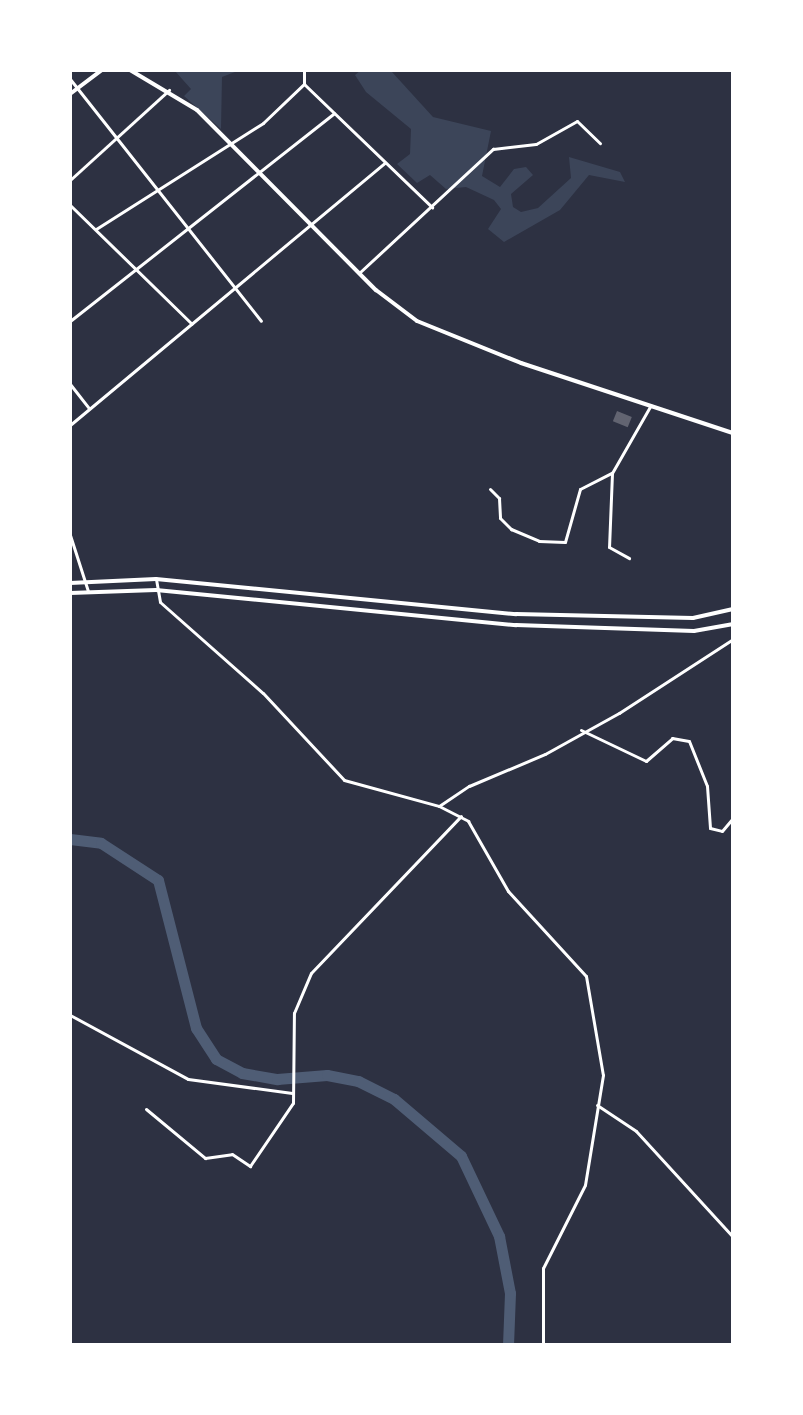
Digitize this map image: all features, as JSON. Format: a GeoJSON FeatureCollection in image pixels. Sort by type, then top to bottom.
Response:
{"type":"FeatureCollection","features":[{"type":"Feature","properties":{"kind":"main road"},"geometry":{"type":"LineString","coordinates":[[70,94],[102,70]]}},
{"type":"Feature","properties":{"kind":"main road"},"geometry":{"type":"LineString","coordinates":[[130,70],[169,90],[230,142],[388,300],[437,331],[733,433]]}},
{"type":"Feature","properties":{"kind":"main road"},"geometry":{"type":"LineString","coordinates":[[70,583],[156,579],[516,614],[693,618],[733,609]]}},
{"type":"Feature","properties":{"kind":"main road"},"geometry":{"type":"LineString","coordinates":[[70,593],[156,590],[516,625],[694,631],[733,624]]}},
{"type":"Feature","properties":{"kind":"street"},"geometry":{"type":"LineString","coordinates":[[96,229],[158,186],[281,111],[304,84],[304,70]]}},
{"type":"Feature","properties":{"kind":"street"},"geometry":{"type":"LineString","coordinates":[[70,79],[158,186],[261,321]]}},
{"type":"Feature","properties":{"kind":"street"},"geometry":{"type":"LineString","coordinates":[[304,84],[433,208]]}},
{"type":"Feature","properties":{"kind":"street"},"geometry":{"type":"LineString","coordinates":[[70,180],[169,90]]}},
{"type":"Feature","properties":{"kind":"street"},"geometry":{"type":"LineString","coordinates":[[70,321],[257,170],[334,113]]}},
{"type":"Feature","properties":{"kind":"street"},"geometry":{"type":"LineString","coordinates":[[359,273],[433,208],[493,149],[536,144],[577,121],[600,143]]}},
{"type":"Feature","properties":{"kind":"street"},"geometry":{"type":"LineString","coordinates":[[70,425],[385,163]]}},
{"type":"Feature","properties":{"kind":"street"},"geometry":{"type":"LineString","coordinates":[[70,205],[192,324]]}},
{"type":"Feature","properties":{"kind":"street"},"geometry":{"type":"LineString","coordinates":[[70,384],[89,408]]}},
{"type":"Feature","properties":{"kind":"street"},"geometry":{"type":"LineString","coordinates":[[629,558],[609,547],[612,473],[651,405]]}},
{"type":"Feature","properties":{"kind":"street"},"geometry":{"type":"LineString","coordinates":[[490,489],[499,498],[500,518],[511,529],[539,541],[565,542],[580,489],[612,473]]}},
{"type":"Feature","properties":{"kind":"street"},"geometry":{"type":"LineString","coordinates":[[70,535],[88,581],[88,591]]}},
{"type":"Feature","properties":{"kind":"street"},"geometry":{"type":"LineString","coordinates":[[156,579],[160,602],[263,693],[344,780],[439,806],[461,816],[476,832],[508,891],[586,976],[602,1060],[597,1105],[585,1185],[546,1256],[543,1345]]}},
{"type":"Feature","properties":{"kind":"street"},"geometry":{"type":"LineString","coordinates":[[439,806],[490,775],[545,754],[581,730],[619,713],[733,639]]}},
{"type":"Feature","properties":{"kind":"street"},"geometry":{"type":"LineString","coordinates":[[581,730],[646,761],[672,738],[689,741],[707,786],[710,828],[722,831],[733,818]]}},
{"type":"Feature","properties":{"kind":"street"},"geometry":{"type":"LineString","coordinates":[[146,1109],[205,1158],[232,1154],[250,1166],[288,1114],[294,1092],[294,1013],[311,973],[461,816]]}},
{"type":"Feature","properties":{"kind":"street"},"geometry":{"type":"LineString","coordinates":[[70,1015],[188,1079],[294,1092]]}},
{"type":"Feature","properties":{"kind":"street"},"geometry":{"type":"LineString","coordinates":[[597,1105],[636,1131],[733,1237]]}},
{"type":"Feature","properties":{"kind":"shaded area"},"geometry":{"type":"Polygon","coordinates":[[[240,70],[222,77],[221,129],[184,96],[191,89],[175,71],[240,70]]]}},
{"type":"Feature","properties":{"kind":"shaded area"},"geometry":{"type":"Polygon","coordinates":[[[361,70],[392,72],[433,117],[491,131],[482,176],[500,187],[514,169],[526,167],[533,175],[511,194],[513,207],[521,212],[538,208],[571,178],[569,157],[620,172],[625,182],[589,175],[560,210],[504,242],[488,229],[501,209],[494,200],[466,187],[446,189],[430,175],[417,183],[397,164],[410,154],[411,129],[366,92],[355,75],[361,70]]]}},
{"type":"Feature","properties":{"kind":"building"},"geometry":{"type":"Polygon","coordinates":[[[617,411],[632,417],[628,427],[613,421],[617,411]]]}},
{"type":"Feature","properties":{"kind":"waterway"},"geometry":{"type":"LineString","coordinates":[[70,839],[101,843],[158,880],[196,1028],[216,1059],[242,1073],[277,1079],[327,1075],[358,1081],[394,1099],[461,1156],[499,1236],[510,1293],[508,1345]]}}]}
